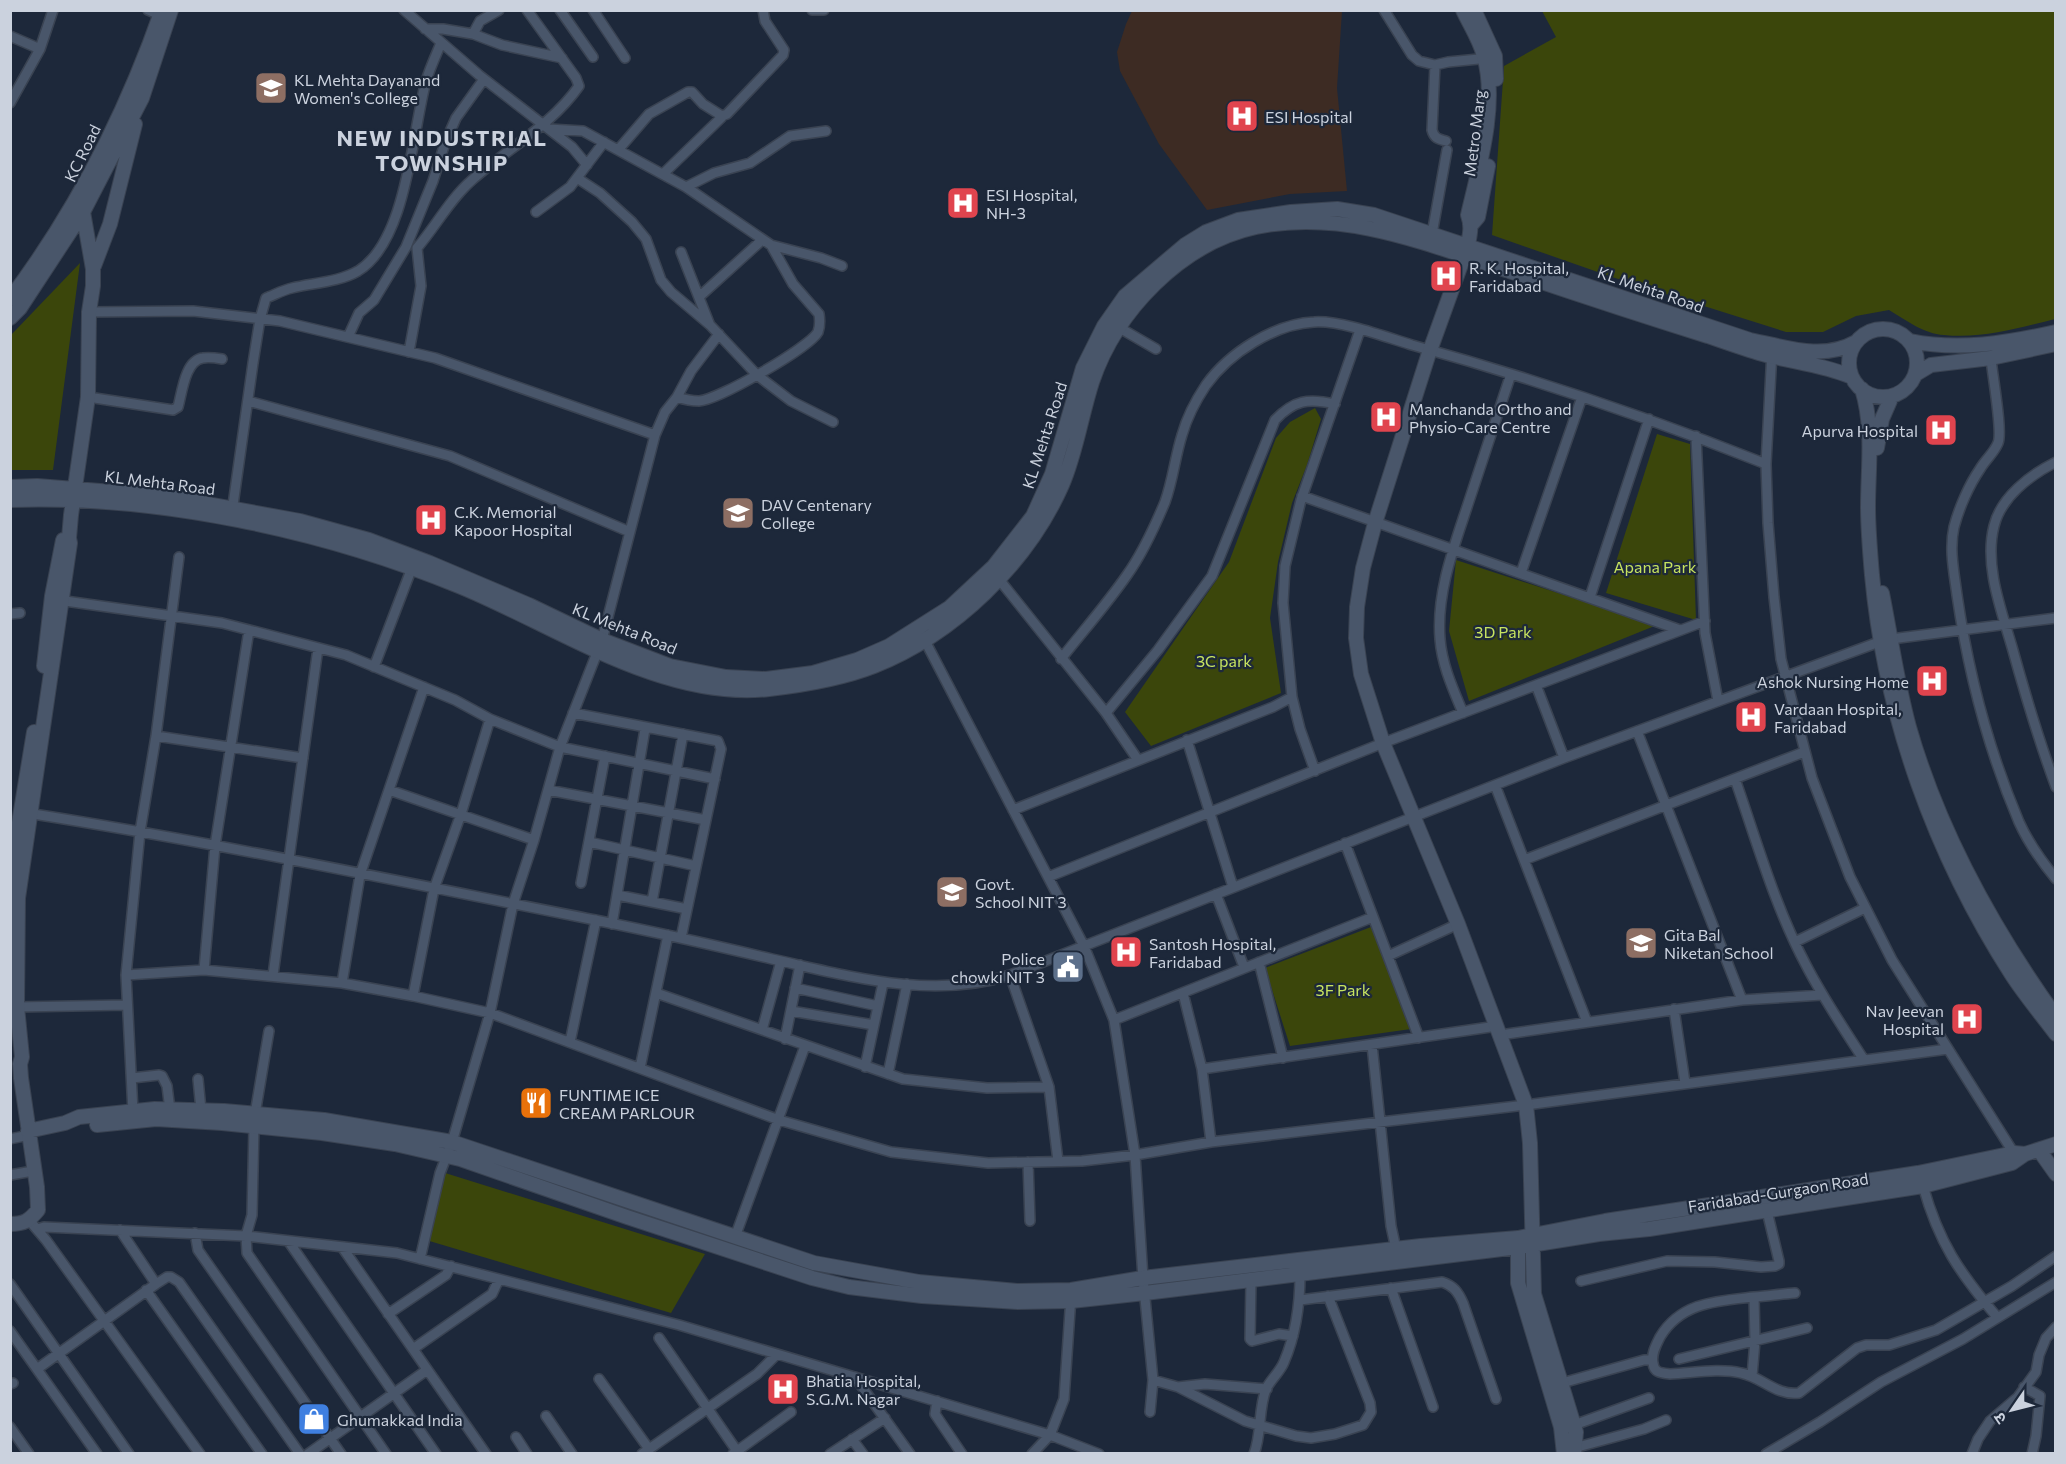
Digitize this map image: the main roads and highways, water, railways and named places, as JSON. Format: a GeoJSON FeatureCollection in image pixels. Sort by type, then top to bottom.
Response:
{"type":"FeatureCollection","features":[{"type":"Feature","properties":{"kind":"place","name":"KL Mehta Dayanand Women's College"},"geometry":{"type":"Point","coordinates":[271,88]}},
{"type":"Feature","properties":{"kind":"place","name":"ESI Hospital"},"geometry":{"type":"Point","coordinates":[1242,116]}},
{"type":"Feature","properties":{"kind":"place","name":"ESI Hospital, NH-3"},"geometry":{"type":"Point","coordinates":[963,203]}},
{"type":"Feature","properties":{"kind":"place","name":"R. K. Hospital, Faridabad"},"geometry":{"type":"Point","coordinates":[1446,276]}},
{"type":"Feature","properties":{"kind":"place","name":"Manchanda Ortho and Physio-Care Centre"},"geometry":{"type":"Point","coordinates":[1386,417]}},
{"type":"Feature","properties":{"kind":"place","name":"Apurva Hospital"},"geometry":{"type":"Point","coordinates":[1941,430]}},
{"type":"Feature","properties":{"kind":"place","name":"DAV Centenary College"},"geometry":{"type":"Point","coordinates":[738,513]}},
{"type":"Feature","properties":{"kind":"place","name":"C.K. Memorial Kapoor Hospital"},"geometry":{"type":"Point","coordinates":[431,520]}},
{"type":"Feature","properties":{"kind":"place","name":"Ashok Nursing Home"},"geometry":{"type":"Point","coordinates":[1932,681]}},
{"type":"Feature","properties":{"kind":"place","name":"Vardaan Hospital, Faridabad"},"geometry":{"type":"Point","coordinates":[1751,717]}},
{"type":"Feature","properties":{"kind":"place","name":"Govt. School NIT 3"},"geometry":{"type":"Point","coordinates":[952,892]}},
{"type":"Feature","properties":{"kind":"place","name":"Gita Bal Niketan School"},"geometry":{"type":"Point","coordinates":[1641,943]}},
{"type":"Feature","properties":{"kind":"place","name":"Santosh Hospital, Faridabad"},"geometry":{"type":"Point","coordinates":[1126,952]}},
{"type":"Feature","properties":{"kind":"place","name":"Police chowki NIT 3"},"geometry":{"type":"Point","coordinates":[1068,967]}},
{"type":"Feature","properties":{"kind":"place","name":"Nav Jeevan Hospital"},"geometry":{"type":"Point","coordinates":[1967,1019]}},
{"type":"Feature","properties":{"kind":"place","name":"FUNTIME ICE CREAM PARLOUR"},"geometry":{"type":"Point","coordinates":[536,1103]}},
{"type":"Feature","properties":{"kind":"place","name":"Bhatia Hospital, S.G.M. Nagar"},"geometry":{"type":"Point","coordinates":[783,1389]}},
{"type":"Feature","properties":{"kind":"place","name":"Ghumakkad India"},"geometry":{"type":"Point","coordinates":[314,1419]}},
{"type":"Feature","properties":{"kind":"district","name":"NEW INDUSTRIAL TOWNSHIP"},"geometry":{"type":"Point","coordinates":[442,150]}},
{"type":"Feature","properties":{"kind":"park label","name":"Apana Park"},"geometry":{"type":"Point","coordinates":[1655,566]}},
{"type":"Feature","properties":{"kind":"park label","name":"3D Park"},"geometry":{"type":"Point","coordinates":[1503,631]}},
{"type":"Feature","properties":{"kind":"park label","name":"3C park"},"geometry":{"type":"Point","coordinates":[1224,660]}},
{"type":"Feature","properties":{"kind":"park label","name":"3F Park"},"geometry":{"type":"Point","coordinates":[1343,989]}}]}
